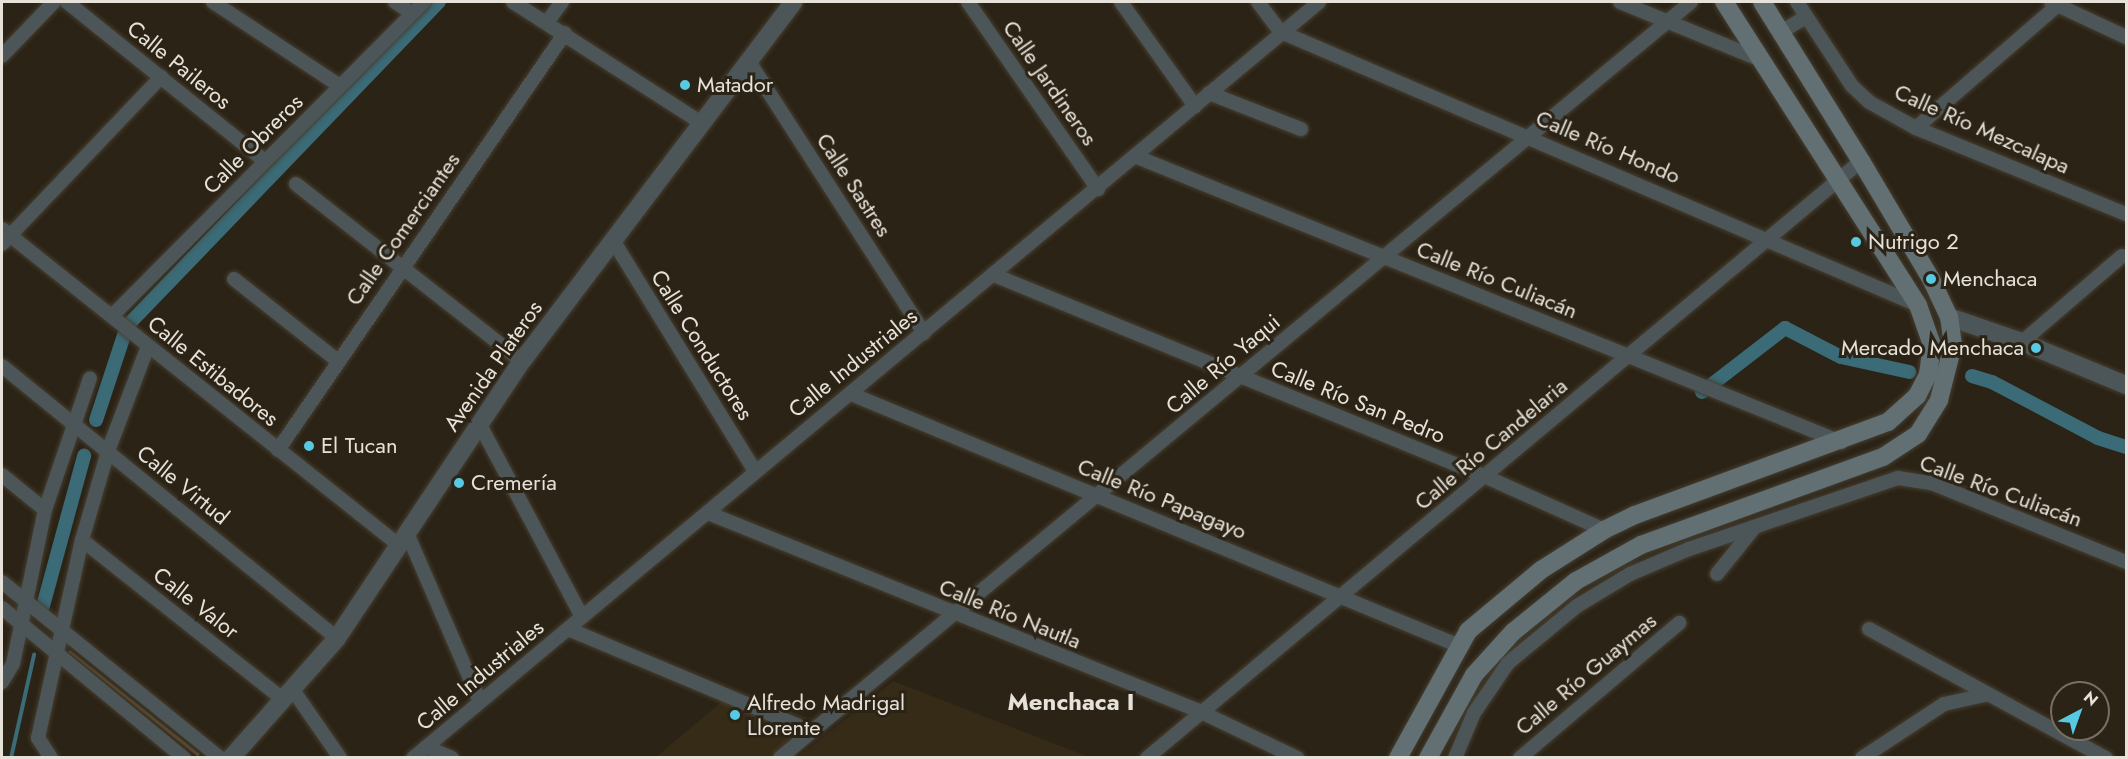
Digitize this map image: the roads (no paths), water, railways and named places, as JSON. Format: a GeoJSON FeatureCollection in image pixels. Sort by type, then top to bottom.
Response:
{"type":"FeatureCollection","features":[{"type":"Feature","properties":{"kind":"main road"},"geometry":{"type":"LineString","coordinates":[[1398,758],[1457,645],[1468,631],[1524,584],[1604,530],[1635,515],[1842,442],[1888,422],[1917,396],[1928,374],[1932,345],[1918,305],[1837,183],[1724,2]]}},
{"type":"Feature","properties":{"kind":"main road"},"geometry":{"type":"LineString","coordinates":[[1428,758],[1474,675],[1513,632],[1557,596],[1633,549],[1883,457],[1907,443],[1933,414],[1946,383],[1953,345],[1949,317],[1862,161],[1762,2]]}},
{"type":"Feature","properties":{"kind":"street"},"geometry":{"type":"LineString","coordinates":[[2,56],[54,2]]}},
{"type":"Feature","properties":{"kind":"street","name":"Calle Paileros"},"geometry":{"type":"LineString","coordinates":[[67,2],[265,161]]}},
{"type":"Feature","properties":{"kind":"street"},"geometry":{"type":"LineString","coordinates":[[213,2],[340,86]]}},
{"type":"Feature","properties":{"kind":"street"},"geometry":{"type":"LineString","coordinates":[[395,2],[412,13]]}},
{"type":"Feature","properties":{"kind":"street","name":"Calle Obreros"},"geometry":{"type":"LineString","coordinates":[[114,318],[265,161],[424,2]]}},
{"type":"Feature","properties":{"kind":"street"},"geometry":{"type":"LineString","coordinates":[[513,2],[565,33],[700,122]]}},
{"type":"Feature","properties":{"kind":"street"},"geometry":{"type":"LineString","coordinates":[[547,22],[562,2]]}},
{"type":"Feature","properties":{"kind":"street","name":"Avenida Plateros"},"geometry":{"type":"LineString","coordinates":[[231,758],[337,638],[522,360],[614,242],[700,122],[794,2]]}},
{"type":"Feature","properties":{"kind":"street","name":"Calle Jardineros"},"geometry":{"type":"LineString","coordinates":[[968,2],[1098,189]]}},
{"type":"Feature","properties":{"kind":"street"},"geometry":{"type":"LineString","coordinates":[[1120,2],[1195,106]]}},
{"type":"Feature","properties":{"kind":"street"},"geometry":{"type":"LineString","coordinates":[[1258,2],[1281,32]]}},
{"type":"Feature","properties":{"kind":"street","name":"Calle Industriales"},"geometry":{"type":"LineString","coordinates":[[413,758],[708,513],[754,470],[850,394],[1137,157],[1281,32],[1320,2]]}},
{"type":"Feature","properties":{"kind":"street"},"geometry":{"type":"LineString","coordinates":[[1620,2],[1759,58]]}},
{"type":"Feature","properties":{"kind":"street","name":"Calle Río Yaqui"},"geometry":{"type":"LineString","coordinates":[[780,758],[1691,2]]}},
{"type":"Feature","properties":{"kind":"street","name":"Calle Río Mezcalapa"},"geometry":{"type":"LineString","coordinates":[[1797,2],[1852,86],[1869,102],[1916,128],[2127,214]]}},
{"type":"Feature","properties":{"kind":"street"},"geometry":{"type":"LineString","coordinates":[[1916,128],[2054,3],[2127,37]]}},
{"type":"Feature","properties":{"kind":"street"},"geometry":{"type":"LineString","coordinates":[[1781,32],[1806,17]]}},
{"type":"Feature","properties":{"kind":"street","name":"Calle Río Hondo"},"geometry":{"type":"LineString","coordinates":[[1281,32],[1525,139],[1769,240],[1918,305]]}},
{"type":"Feature","properties":{"kind":"street","name":"Calle Comerciantes"},"geometry":{"type":"LineString","coordinates":[[278,450],[565,33]]}},
{"type":"Feature","properties":{"kind":"street","name":"Calle Sastres"},"geometry":{"type":"LineString","coordinates":[[748,60],[924,333]]}},
{"type":"Feature","properties":{"kind":"street"},"geometry":{"type":"LineString","coordinates":[[4,236],[161,77]]}},
{"type":"Feature","properties":{"kind":"street"},"geometry":{"type":"LineString","coordinates":[[1209,93],[1301,129]]}},
{"type":"Feature","properties":{"kind":"street","name":"Calle Río Culiacán"},"geometry":{"type":"LineString","coordinates":[[1137,157],[1842,442]]}},
{"type":"Feature","properties":{"kind":"street","name":"Calle Río Candelaria"},"geometry":{"type":"LineString","coordinates":[[1147,758],[1199,711],[1342,596],[1862,161]]}},
{"type":"Feature","properties":{"kind":"street"},"geometry":{"type":"LineString","coordinates":[[296,184],[522,360]]}},
{"type":"Feature","properties":{"kind":"street","name":"Calle Estibadores"},"geometry":{"type":"LineString","coordinates":[[4,236],[114,318],[278,450],[403,539]]}},
{"type":"Feature","properties":{"kind":"street","name":"Calle Conductores"},"geometry":{"type":"LineString","coordinates":[[614,242],[754,470]]}},
{"type":"Feature","properties":{"kind":"street"},"geometry":{"type":"LineString","coordinates":[[2022,342],[2122,256]]}},
{"type":"Feature","properties":{"kind":"street","name":"Calle Río San Pedro"},"geometry":{"type":"LineString","coordinates":[[994,275],[1484,476],[1604,530]]}},
{"type":"Feature","properties":{"kind":"street"},"geometry":{"type":"LineString","coordinates":[[234,279],[338,361]]}},
{"type":"Feature","properties":{"kind":"street"},"geometry":{"type":"LineString","coordinates":[[1949,317],[2022,342],[2127,385]]}},
{"type":"Feature","properties":{"kind":"street"},"geometry":{"type":"LineString","coordinates":[[51,758],[39,745],[82,540],[108,451],[147,346]]}},
{"type":"Feature","properties":{"kind":"street","name":"Calle Virtud"},"geometry":{"type":"LineString","coordinates":[[2,366],[337,638]]}},
{"type":"Feature","properties":{"kind":"street"},"geometry":{"type":"LineString","coordinates":[[2,682],[13,664],[45,510],[90,378]]}},
{"type":"Feature","properties":{"kind":"street","name":"Calle Río Papagayo"},"geometry":{"type":"LineString","coordinates":[[850,394],[1457,645]]}},
{"type":"Feature","properties":{"kind":"street"},"geometry":{"type":"LineString","coordinates":[[480,425],[582,617]]}},
{"type":"Feature","properties":{"kind":"street"},"geometry":{"type":"LineString","coordinates":[[2,475],[45,510]]}},
{"type":"Feature","properties":{"kind":"street","name":"Calle Río Culiacán"},"geometry":{"type":"LineString","coordinates":[[1455,758],[1474,713],[1508,663],[1576,606],[1630,574],[1689,549],[1907,477],[1934,484],[2126,562]]}},
{"type":"Feature","properties":{"kind":"street","name":"Calle Río Nautla"},"geometry":{"type":"LineString","coordinates":[[708,513],[955,615],[1199,711],[1296,758]]}},
{"type":"Feature","properties":{"kind":"street"},"geometry":{"type":"LineString","coordinates":[[1717,574],[1753,529]]}},
{"type":"Feature","properties":{"kind":"street"},"geometry":{"type":"LineString","coordinates":[[403,539],[480,702]]}},
{"type":"Feature","properties":{"kind":"street","name":"Calle Valor"},"geometry":{"type":"LineString","coordinates":[[82,540],[288,695],[340,758]]}},
{"type":"Feature","properties":{"kind":"street"},"geometry":{"type":"LineString","coordinates":[[1630,574],[1633,549]]}},
{"type":"Feature","properties":{"kind":"street"},"geometry":{"type":"LineString","coordinates":[[2,582],[220,758]]}},
{"type":"Feature","properties":{"kind":"street"},"geometry":{"type":"LineString","coordinates":[[1557,596],[1576,606]]}},
{"type":"Feature","properties":{"kind":"street"},"geometry":{"type":"LineString","coordinates":[[2,608],[184,758]]}},
{"type":"Feature","properties":{"kind":"street","name":"Calle Río Guaymas"},"geometry":{"type":"LineString","coordinates":[[1520,758],[1679,623]]}},
{"type":"Feature","properties":{"kind":"street"},"geometry":{"type":"LineString","coordinates":[[568,628],[811,731]]}},
{"type":"Feature","properties":{"kind":"street"},"geometry":{"type":"LineString","coordinates":[[1869,629],[1985,695],[2106,758]]}},
{"type":"Feature","properties":{"kind":"street"},"geometry":{"type":"LineString","coordinates":[[1862,758],[1944,704],[1985,695]]}},
{"type":"Feature","properties":{"kind":"street"},"geometry":{"type":"LineString","coordinates":[[426,747],[452,758]]}},
{"type":"Feature","properties":{"kind":"waterway"},"geometry":{"type":"LineString","coordinates":[[96,420],[127,326],[439,2]]}},
{"type":"Feature","properties":{"kind":"waterway"},"geometry":{"type":"LineString","coordinates":[[1702,392],[1785,328],[1841,357],[1909,372]]}},
{"type":"Feature","properties":{"kind":"waterway"},"geometry":{"type":"LineString","coordinates":[[1972,376],[1992,382],[2098,438],[2126,447]]}},
{"type":"Feature","properties":{"kind":"waterway"},"geometry":{"type":"LineString","coordinates":[[43,606],[84,456]]}},
{"type":"Feature","properties":{"kind":"waterway"},"geometry":{"type":"LineString","coordinates":[[11,758],[34,655]]}},
{"type":"Feature","properties":{"kind":"place","name":"Matador"},"geometry":{"type":"Point","coordinates":[685,85]}},
{"type":"Feature","properties":{"kind":"place","name":"Nutrigo 2"},"geometry":{"type":"Point","coordinates":[1856,242]}},
{"type":"Feature","properties":{"kind":"place","name":"Menchaca"},"geometry":{"type":"Point","coordinates":[1931,279]}},
{"type":"Feature","properties":{"kind":"place","name":"Mercado Menchaca"},"geometry":{"type":"Point","coordinates":[2036,348]}},
{"type":"Feature","properties":{"kind":"place","name":"El Tucan"},"geometry":{"type":"Point","coordinates":[309,446]}},
{"type":"Feature","properties":{"kind":"place","name":"Cremería"},"geometry":{"type":"Point","coordinates":[459,483]}},
{"type":"Feature","properties":{"kind":"place","name":"Alfredo Madrigal Llorente"},"geometry":{"type":"Point","coordinates":[735,715]}},
{"type":"Feature","properties":{"kind":"district","name":"Menchaca I"},"geometry":{"type":"Point","coordinates":[1071,702]}}]}
